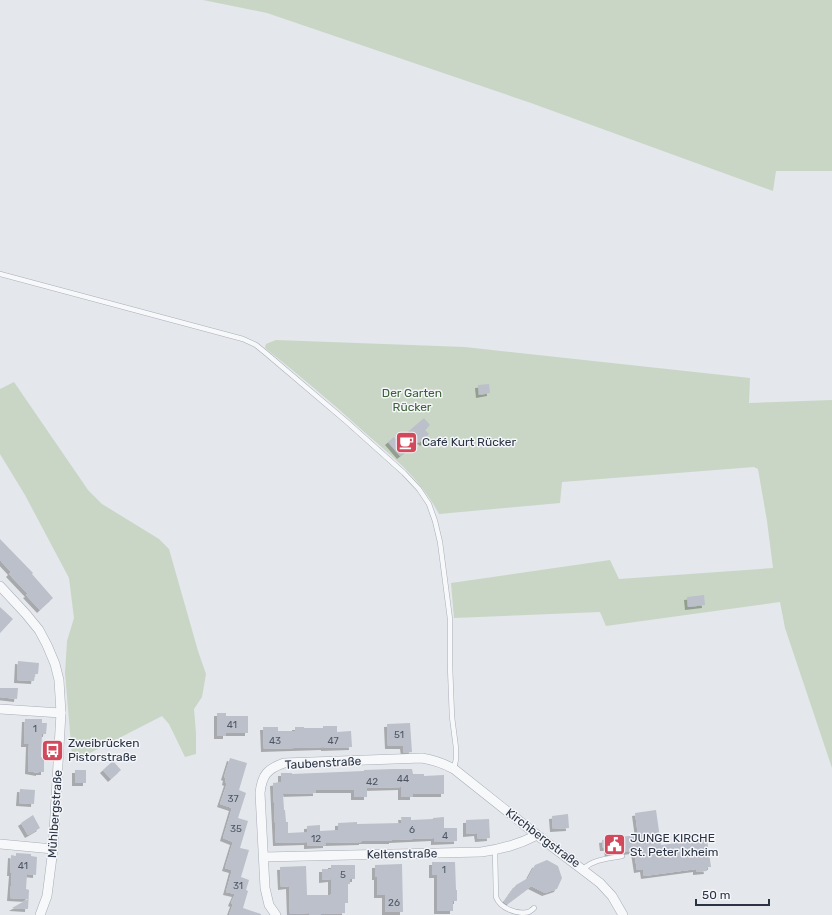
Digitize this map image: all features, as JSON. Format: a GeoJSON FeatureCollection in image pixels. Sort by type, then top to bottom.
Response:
{"type":"FeatureCollection","features":[{"type":"Feature","properties":{"kind":"street","name":"Mühlbergstraße"},"geometry":{"type":"LineString","coordinates":[[0,586],[39,630],[55,664],[58,680],[60,713],[53,849],[46,896],[40,915]]}},
{"type":"Feature","properties":{"kind":"street"},"geometry":{"type":"LineString","coordinates":[[0,709],[60,713]]}},
{"type":"Feature","properties":{"kind":"street","name":"Taubenstraße"},"geometry":{"type":"LineString","coordinates":[[276,915],[269,905],[266,896],[260,792],[261,784],[266,774],[273,767],[284,763],[296,762],[422,758],[433,760],[454,769]]}},
{"type":"Feature","properties":{"kind":"street","name":"Kirchbergstraße"},"geometry":{"type":"LineString","coordinates":[[454,769],[600,883],[612,896],[623,915]]}},
{"type":"Feature","properties":{"kind":"street","name":"Keltenstraße"},"geometry":{"type":"LineString","coordinates":[[264,857],[481,852],[495,850],[523,842],[537,835]]}},
{"type":"Feature","properties":{"kind":"street"},"geometry":{"type":"LineString","coordinates":[[0,844],[53,849]]}},
{"type":"Feature","properties":{"kind":"lane"},"geometry":{"type":"LineString","coordinates":[[0,274],[243,339],[256,345],[347,422],[404,473],[419,489],[429,504],[435,521],[440,542],[450,619],[452,718],[456,748],[454,769]]}},
{"type":"Feature","properties":{"kind":"lane"},"geometry":{"type":"LineString","coordinates":[[495,850],[496,897],[498,902],[506,910],[515,913],[522,914],[529,912],[534,908]]}},
{"type":"Feature","properties":{"kind":"lane"},"geometry":{"type":"LineString","coordinates":[[583,869],[595,861],[622,856]]}},
{"type":"Feature","properties":{"kind":"green space"},"geometry":{"type":"Polygon","coordinates":[[[203,0],[832,0],[832,171],[776,171],[773,191],[531,103],[267,13],[203,0]]]}},
{"type":"Feature","properties":{"kind":"green space","name":"Der Garten Rücker"},"geometry":{"type":"Polygon","coordinates":[[[276,340],[465,347],[750,378],[749,403],[832,400],[832,768],[785,628],[780,602],[606,626],[600,612],[454,618],[451,583],[610,560],[619,579],[773,568],[758,469],[754,467],[562,482],[560,503],[439,514],[432,501],[415,479],[395,459],[303,378],[265,348],[266,344],[276,340]]]}},
{"type":"Feature","properties":{"kind":"green space"},"geometry":{"type":"Polygon","coordinates":[[[14,382],[88,490],[102,504],[159,539],[169,549],[206,674],[202,697],[194,709],[196,754],[185,757],[169,724],[162,716],[90,753],[72,756],[65,673],[67,641],[74,618],[69,578],[25,495],[0,454],[0,389],[14,382]]]}},
{"type":"Feature","properties":{"kind":"building"},"geometry":{"type":"Polygon","coordinates":[[[489,384],[490,393],[479,395],[478,385],[489,384]]]}},
{"type":"Feature","properties":{"kind":"building"},"geometry":{"type":"Polygon","coordinates":[[[424,418],[430,425],[425,430],[429,434],[427,436],[429,438],[423,443],[421,441],[419,443],[418,442],[400,456],[388,442],[394,437],[398,442],[424,418]]]}},
{"type":"Feature","properties":{"kind":"building"},"geometry":{"type":"Polygon","coordinates":[[[0,539],[33,573],[32,574],[53,598],[40,610],[26,595],[28,594],[9,574],[11,572],[0,560],[0,539]]]}},
{"type":"Feature","properties":{"kind":"building"},"geometry":{"type":"Polygon","coordinates":[[[704,595],[705,605],[688,607],[687,597],[704,595]]]}},
{"type":"Feature","properties":{"kind":"building"},"geometry":{"type":"Polygon","coordinates":[[[0,607],[13,619],[0,633],[0,607]]]}},
{"type":"Feature","properties":{"kind":"building"},"geometry":{"type":"Polygon","coordinates":[[[18,661],[39,663],[38,674],[35,674],[34,681],[17,680],[18,661]]]}},
{"type":"Feature","properties":{"kind":"building"},"geometry":{"type":"Polygon","coordinates":[[[0,688],[18,688],[17,699],[0,697],[0,688]]]}},
{"type":"Feature","properties":{"kind":"building"},"geometry":{"type":"Polygon","coordinates":[[[217,713],[226,713],[226,716],[248,716],[248,733],[226,733],[226,736],[217,736],[217,713]]]}},
{"type":"Feature","properties":{"kind":"building"},"geometry":{"type":"Polygon","coordinates":[[[25,719],[42,719],[42,723],[47,723],[46,734],[42,734],[41,757],[44,758],[44,772],[39,773],[28,771],[29,744],[24,744],[25,719]]]}},
{"type":"Feature","properties":{"kind":"building"},"geometry":{"type":"Polygon","coordinates":[[[410,723],[412,752],[404,753],[403,746],[388,746],[387,724],[410,723]]]}},
{"type":"Feature","properties":{"kind":"building"},"geometry":{"type":"Polygon","coordinates":[[[323,726],[337,726],[337,732],[351,731],[352,747],[264,749],[263,727],[278,727],[278,731],[295,731],[295,727],[323,728],[323,726]]]}},
{"type":"Feature","properties":{"kind":"building"},"geometry":{"type":"Polygon","coordinates":[[[230,758],[247,763],[239,790],[246,793],[238,818],[248,821],[240,848],[249,850],[241,877],[249,880],[246,890],[248,891],[243,908],[261,915],[229,915],[233,904],[231,903],[235,894],[226,892],[232,870],[225,868],[233,842],[223,838],[232,808],[220,804],[227,783],[225,782],[226,778],[224,777],[230,758]]]}},
{"type":"Feature","properties":{"kind":"building"},"geometry":{"type":"Polygon","coordinates":[[[113,761],[121,770],[111,779],[103,770],[113,761]]]}},
{"type":"Feature","properties":{"kind":"building"},"geometry":{"type":"Polygon","coordinates":[[[412,769],[413,774],[424,774],[424,776],[444,775],[444,794],[413,794],[413,797],[401,797],[401,787],[367,788],[367,797],[354,797],[354,790],[316,790],[316,793],[283,794],[286,822],[288,822],[288,833],[307,832],[307,826],[320,825],[320,831],[338,830],[338,823],[402,823],[401,817],[411,817],[411,820],[444,817],[444,828],[457,828],[457,841],[434,842],[434,838],[326,843],[326,845],[307,846],[307,842],[276,843],[273,783],[281,782],[281,773],[292,774],[412,769]]]}},
{"type":"Feature","properties":{"kind":"building"},"geometry":{"type":"Polygon","coordinates":[[[75,770],[86,770],[86,783],[75,783],[75,770]]]}},
{"type":"Feature","properties":{"kind":"building"},"geometry":{"type":"Polygon","coordinates":[[[20,789],[35,790],[34,804],[19,803],[20,789]]]}},
{"type":"Feature","properties":{"kind":"building"},"geometry":{"type":"Polygon","coordinates":[[[656,810],[661,845],[707,839],[711,867],[706,867],[707,871],[696,872],[696,869],[644,876],[643,869],[637,870],[634,851],[608,854],[607,848],[603,848],[602,840],[613,838],[613,835],[620,834],[620,837],[638,835],[635,813],[656,810]]]}},
{"type":"Feature","properties":{"kind":"building"},"geometry":{"type":"Polygon","coordinates":[[[568,814],[569,828],[553,829],[552,816],[568,814]]]}},
{"type":"Feature","properties":{"kind":"building"},"geometry":{"type":"Polygon","coordinates":[[[33,815],[40,828],[28,835],[21,823],[33,815]]]}},
{"type":"Feature","properties":{"kind":"building"},"geometry":{"type":"Polygon","coordinates":[[[489,819],[490,838],[478,839],[477,833],[466,834],[466,820],[489,819]]]}},
{"type":"Feature","properties":{"kind":"building"},"geometry":{"type":"Polygon","coordinates":[[[16,853],[31,854],[31,856],[37,857],[36,875],[27,874],[26,889],[29,890],[28,909],[12,908],[28,899],[10,898],[12,873],[10,873],[11,855],[16,856],[16,853]]]}},
{"type":"Feature","properties":{"kind":"building"},"geometry":{"type":"Polygon","coordinates":[[[547,860],[558,866],[562,878],[557,889],[545,893],[531,886],[507,904],[504,902],[516,885],[528,878],[535,865],[547,860]]]}},
{"type":"Feature","properties":{"kind":"building"},"geometry":{"type":"Polygon","coordinates":[[[432,862],[455,862],[457,901],[453,901],[453,911],[437,911],[437,875],[432,875],[432,862]]]}},
{"type":"Feature","properties":{"kind":"building"},"geometry":{"type":"Polygon","coordinates":[[[402,864],[403,912],[385,912],[385,895],[377,895],[375,865],[402,864]]]}},
{"type":"Feature","properties":{"kind":"building"},"geometry":{"type":"Polygon","coordinates":[[[331,865],[355,865],[355,879],[350,879],[350,884],[348,884],[348,903],[345,903],[345,913],[321,915],[309,915],[309,913],[290,914],[289,886],[281,887],[280,867],[306,866],[307,895],[330,895],[331,879],[322,880],[322,869],[331,869],[331,865]]]}},
{"type":"Feature","properties":{"kind":"place","name":"Café Kurt Rücker"},"geometry":{"type":"Point","coordinates":[407,442]}},
{"type":"Feature","properties":{"kind":"place","name":"Zweibrücken Pistorstraße"},"geometry":{"type":"Point","coordinates":[53,750]}},
{"type":"Feature","properties":{"kind":"place","name":"JUNGE KIRCHE St. Peter Ixheim"},"geometry":{"type":"Point","coordinates":[615,845]}}]}
